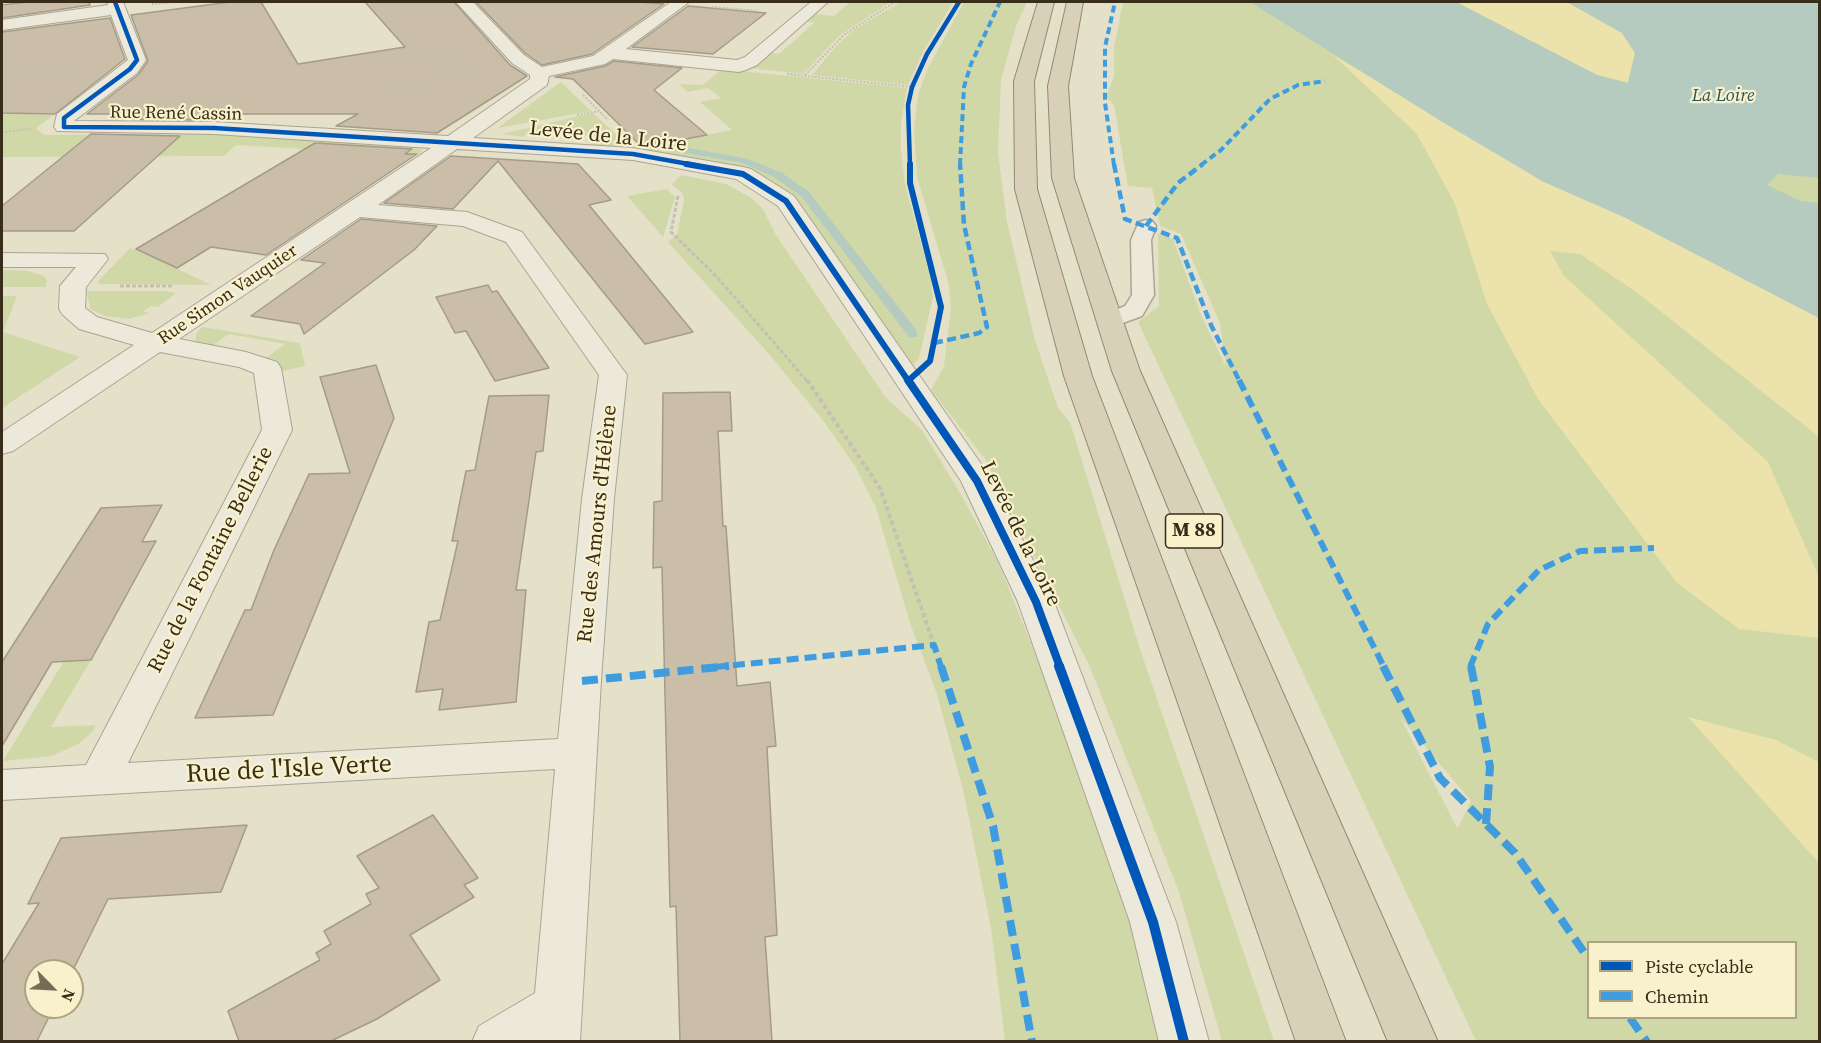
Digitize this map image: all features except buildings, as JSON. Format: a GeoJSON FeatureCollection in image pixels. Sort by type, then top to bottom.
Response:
{"type":"FeatureCollection","features":[{"type":"Feature","properties":{"kind":"highway","name":"M 88"},"geometry":{"type":"LineString","coordinates":[[1046,2],[1024,81],[1026,189],[1078,376],[1321,1041]]}},
{"type":"Feature","properties":{"kind":"highway","name":"M 88"},"geometry":{"type":"LineString","coordinates":[[1075,2],[1058,86],[1064,178],[1109,321],[1126,371],[1413,1041]]}},
{"type":"Feature","properties":{"kind":"street"},"geometry":{"type":"LineString","coordinates":[[464,2],[501,41],[540,69],[588,64],[609,53],[679,3]]}},
{"type":"Feature","properties":{"kind":"street"},"geometry":{"type":"LineString","coordinates":[[609,53],[739,66],[751,61],[820,2]]}},
{"type":"Feature","properties":{"kind":"street"},"geometry":{"type":"LineString","coordinates":[[2,25],[117,5]]}},
{"type":"Feature","properties":{"kind":"street","name":"Rue René Cassin"},"geometry":{"type":"LineString","coordinates":[[117,5],[137,60],[130,69],[64,118],[64,126],[214,128],[452,142]]}},
{"type":"Feature","properties":{"kind":"street","name":"Rue Simon Vauquier"},"geometry":{"type":"LineString","coordinates":[[2,445],[355,210],[540,81],[540,69]]}},
{"type":"Feature","properties":{"kind":"street","name":"Levée de la Loire"},"geometry":{"type":"LineString","coordinates":[[452,142],[633,154],[743,174],[786,201],[977,481],[1040,613],[1153,922],[1184,1041]]}},
{"type":"Feature","properties":{"kind":"street","name":"Rue des Amours d'Hélène"},"geometry":{"type":"LineString","coordinates":[[355,210],[468,219],[513,237],[613,375],[598,499],[557,1023],[497,1041]]}},
{"type":"Feature","properties":{"kind":"street"},"geometry":{"type":"LineString","coordinates":[[2,260],[96,259],[73,286],[72,309],[88,323],[157,343]]}},
{"type":"Feature","properties":{"kind":"street","name":"Rue de la Fontaine Bellerie"},"geometry":{"type":"LineString","coordinates":[[98,782],[276,430],[267,368],[246,360],[157,343]]}},
{"type":"Feature","properties":{"kind":"street","name":"Rue de l'Isle Verte"},"geometry":{"type":"LineString","coordinates":[[2,785],[98,782],[577,753]]}},
{"type":"Feature","properties":{"kind":"lane"},"geometry":{"type":"LineString","coordinates":[[1109,321],[1134,311],[1143,295],[1141,240],[1146,226]]}},
{"type":"Feature","properties":{"kind":"path"},"geometry":{"type":"LineString","coordinates":[[804,76],[815,68],[845,34],[895,2]]}},
{"type":"Feature","properties":{"kind":"path"},"geometry":{"type":"LineString","coordinates":[[679,3],[804,16]]}},
{"type":"Feature","properties":{"kind":"path"},"geometry":{"type":"LineString","coordinates":[[372,62],[501,41]]}},
{"type":"Feature","properties":{"kind":"path"},"geometry":{"type":"LineString","coordinates":[[2,66],[12,72],[15,79],[8,86]]}},
{"type":"Feature","properties":{"kind":"path"},"geometry":{"type":"LineString","coordinates":[[739,66],[804,76],[912,87]]}},
{"type":"Feature","properties":{"kind":"path"},"geometry":{"type":"LineString","coordinates":[[390,87],[540,69],[600,111],[628,144],[633,154]]}},
{"type":"Feature","properties":{"kind":"path"},"geometry":{"type":"LineString","coordinates":[[910,96],[916,79]]}},
{"type":"Feature","properties":{"kind":"path"},"geometry":{"type":"LineString","coordinates":[[673,192],[679,197],[671,232],[717,277],[816,391],[880,488],[934,645]]}},
{"type":"Feature","properties":{"kind":"path"},"geometry":{"type":"LineString","coordinates":[[73,286],[242,285]]}},
{"type":"Feature","properties":{"kind":"green space"},"geometry":{"type":"Polygon","coordinates":[[[850,2],[891,2],[840,35],[803,74],[748,68],[770,53],[779,54],[814,23],[806,21],[816,14],[834,16],[850,2]]]}},
{"type":"Feature","properties":{"kind":"green space"},"geometry":{"type":"Polygon","coordinates":[[[901,2],[953,2],[924,50],[908,85],[812,75],[836,46],[855,29],[901,2]]]}},
{"type":"Feature","properties":{"kind":"green space"},"geometry":{"type":"Polygon","coordinates":[[[964,2],[1027,2],[1016,26],[1001,80],[998,153],[1007,222],[1035,340],[1058,408],[1070,422],[1141,652],[1274,1041],[1222,1041],[1179,892],[1090,667],[985,459],[931,390],[944,366],[951,307],[949,285],[917,177],[914,129],[918,95],[927,70],[964,2]]]}},
{"type":"Feature","properties":{"kind":"green space"},"geometry":{"type":"Polygon","coordinates":[[[1123,2],[1819,2],[1819,1041],[1476,1041],[1138,322],[1159,306],[1158,234],[1173,239],[1201,315],[1226,367],[1220,323],[1181,234],[1160,226],[1152,188],[1128,186],[1114,105],[1106,97],[1114,76],[1114,48],[1123,2]],[[1400,717],[1457,828],[1471,801],[1400,717]]]}},
{"type":"Feature","properties":{"kind":"green space"},"geometry":{"type":"Polygon","coordinates":[[[722,69],[907,88],[901,122],[901,150],[905,184],[931,280],[933,297],[919,358],[911,366],[805,216],[737,169],[712,161],[648,152],[643,147],[732,130],[700,102],[721,98],[708,88],[687,92],[679,84],[703,85],[722,69]]]}},
{"type":"Feature","properties":{"kind":"green space"},"geometry":{"type":"Polygon","coordinates":[[[561,82],[591,111],[498,128],[500,126],[561,82]]]}},
{"type":"Feature","properties":{"kind":"green space"},"geometry":{"type":"Polygon","coordinates":[[[2,113],[54,115],[36,128],[44,135],[213,134],[415,147],[422,150],[420,154],[409,155],[236,145],[224,156],[2,157],[2,113]]]}},
{"type":"Feature","properties":{"kind":"green space"},"geometry":{"type":"Polygon","coordinates":[[[593,113],[625,143],[611,147],[591,144],[597,136],[528,132],[523,137],[502,134],[593,113]]]}},
{"type":"Feature","properties":{"kind":"green space"},"geometry":{"type":"Polygon","coordinates":[[[681,175],[726,184],[751,198],[763,209],[776,235],[886,398],[922,430],[960,493],[998,562],[1054,701],[1138,937],[1165,1041],[1005,1041],[991,928],[964,794],[937,694],[911,626],[876,508],[855,466],[825,423],[769,354],[668,242],[677,234],[684,201],[683,194],[672,184],[681,175]]]}},
{"type":"Feature","properties":{"kind":"green space"},"geometry":{"type":"Polygon","coordinates":[[[667,189],[675,197],[663,237],[627,196],[667,189]]]}},
{"type":"Feature","properties":{"kind":"green space"},"geometry":{"type":"Polygon","coordinates":[[[130,248],[211,285],[98,284],[99,280],[130,248]]]}},
{"type":"Feature","properties":{"kind":"green space"},"geometry":{"type":"Polygon","coordinates":[[[2,270],[28,271],[44,276],[47,281],[46,287],[2,287],[2,270]]]}},
{"type":"Feature","properties":{"kind":"green space"},"geometry":{"type":"Polygon","coordinates":[[[87,291],[176,293],[158,307],[151,306],[143,311],[149,313],[129,319],[104,316],[90,309],[87,291]]]}},
{"type":"Feature","properties":{"kind":"green space"},"geometry":{"type":"Polygon","coordinates":[[[2,296],[17,296],[3,332],[80,357],[2,408],[2,296]]]}},
{"type":"Feature","properties":{"kind":"green space"},"geometry":{"type":"Polygon","coordinates":[[[203,327],[300,343],[305,366],[283,371],[273,361],[266,358],[285,344],[229,334],[209,348],[195,340],[197,332],[203,327]]]}},
{"type":"Feature","properties":{"kind":"green space"},"geometry":{"type":"Polygon","coordinates":[[[91,660],[51,727],[96,725],[93,731],[80,743],[52,756],[3,761],[64,661],[91,660]]]}},
{"type":"Feature","properties":{"kind":"sand"},"geometry":{"type":"Polygon","coordinates":[[[1456,2],[1567,2],[1622,33],[1635,53],[1628,83],[1597,75],[1456,2]]]}},
{"type":"Feature","properties":{"kind":"sand"},"geometry":{"type":"Polygon","coordinates":[[[1332,54],[1544,182],[1624,217],[1819,318],[1819,437],[1639,294],[1580,254],[1550,251],[1564,276],[1768,462],[1819,577],[1819,638],[1739,629],[1677,583],[1538,399],[1487,304],[1455,204],[1417,134],[1332,54]]]}},
{"type":"Feature","properties":{"kind":"sand"},"geometry":{"type":"Polygon","coordinates":[[[1688,717],[1776,740],[1819,762],[1819,863],[1688,717]]]}},
{"type":"Feature","properties":{"kind":"water","name":"La Loire"},"geometry":{"type":"Polygon","coordinates":[[[1250,2],[1456,2],[1597,75],[1628,83],[1635,53],[1622,33],[1567,2],[1819,2],[1819,178],[1778,174],[1767,185],[1800,201],[1819,203],[1819,318],[1624,217],[1544,182],[1444,123],[1250,2]]]}},
{"type":"Feature","properties":{"kind":"waterway"},"geometry":{"type":"LineString","coordinates":[[667,147],[745,161],[778,175],[805,194],[913,334]]}},
{"type":"Feature","properties":{"kind":"marked path"},"geometry":{"type":"LineString","coordinates":[[934,343],[979,333],[987,327],[964,225],[960,170],[961,123],[964,87],[971,64],[1000,2]]}},
{"type":"Feature","properties":{"kind":"marked path"},"geometry":{"type":"LineString","coordinates":[[1115,2],[1105,47],[1105,103],[1125,219],[1177,238],[1211,325],[1440,778],[1515,853],[1587,957]]}},
{"type":"Feature","properties":{"kind":"marked path"},"geometry":{"type":"LineString","coordinates":[[1146,226],[1178,183],[1221,150],[1270,99],[1298,85],[1325,81]]}},
{"type":"Feature","properties":{"kind":"marked path"},"geometry":{"type":"LineString","coordinates":[[1486,824],[1490,767],[1470,668],[1488,624],[1539,570],[1580,551],[1654,548]]}},
{"type":"Feature","properties":{"kind":"marked path"},"geometry":{"type":"LineString","coordinates":[[582,681],[934,645],[993,826],[1032,1042]]}},
{"type":"Feature","properties":{"kind":"marked path"},"geometry":{"type":"LineString","coordinates":[[1631,1019],[1647,1042]]}},
{"type":"Feature","properties":{"kind":"cycle path"},"geometry":{"type":"LineString","coordinates":[[115,2],[137,60],[130,69],[64,118],[64,127],[214,128],[633,154],[743,174],[786,201],[977,481],[1036,602],[1153,922],[1184,1042]]}},
{"type":"Feature","properties":{"kind":"cycle path"},"geometry":{"type":"LineString","coordinates":[[909,380],[930,361],[941,307],[910,183],[908,105],[912,87],[927,54],[959,2]]}}]}
